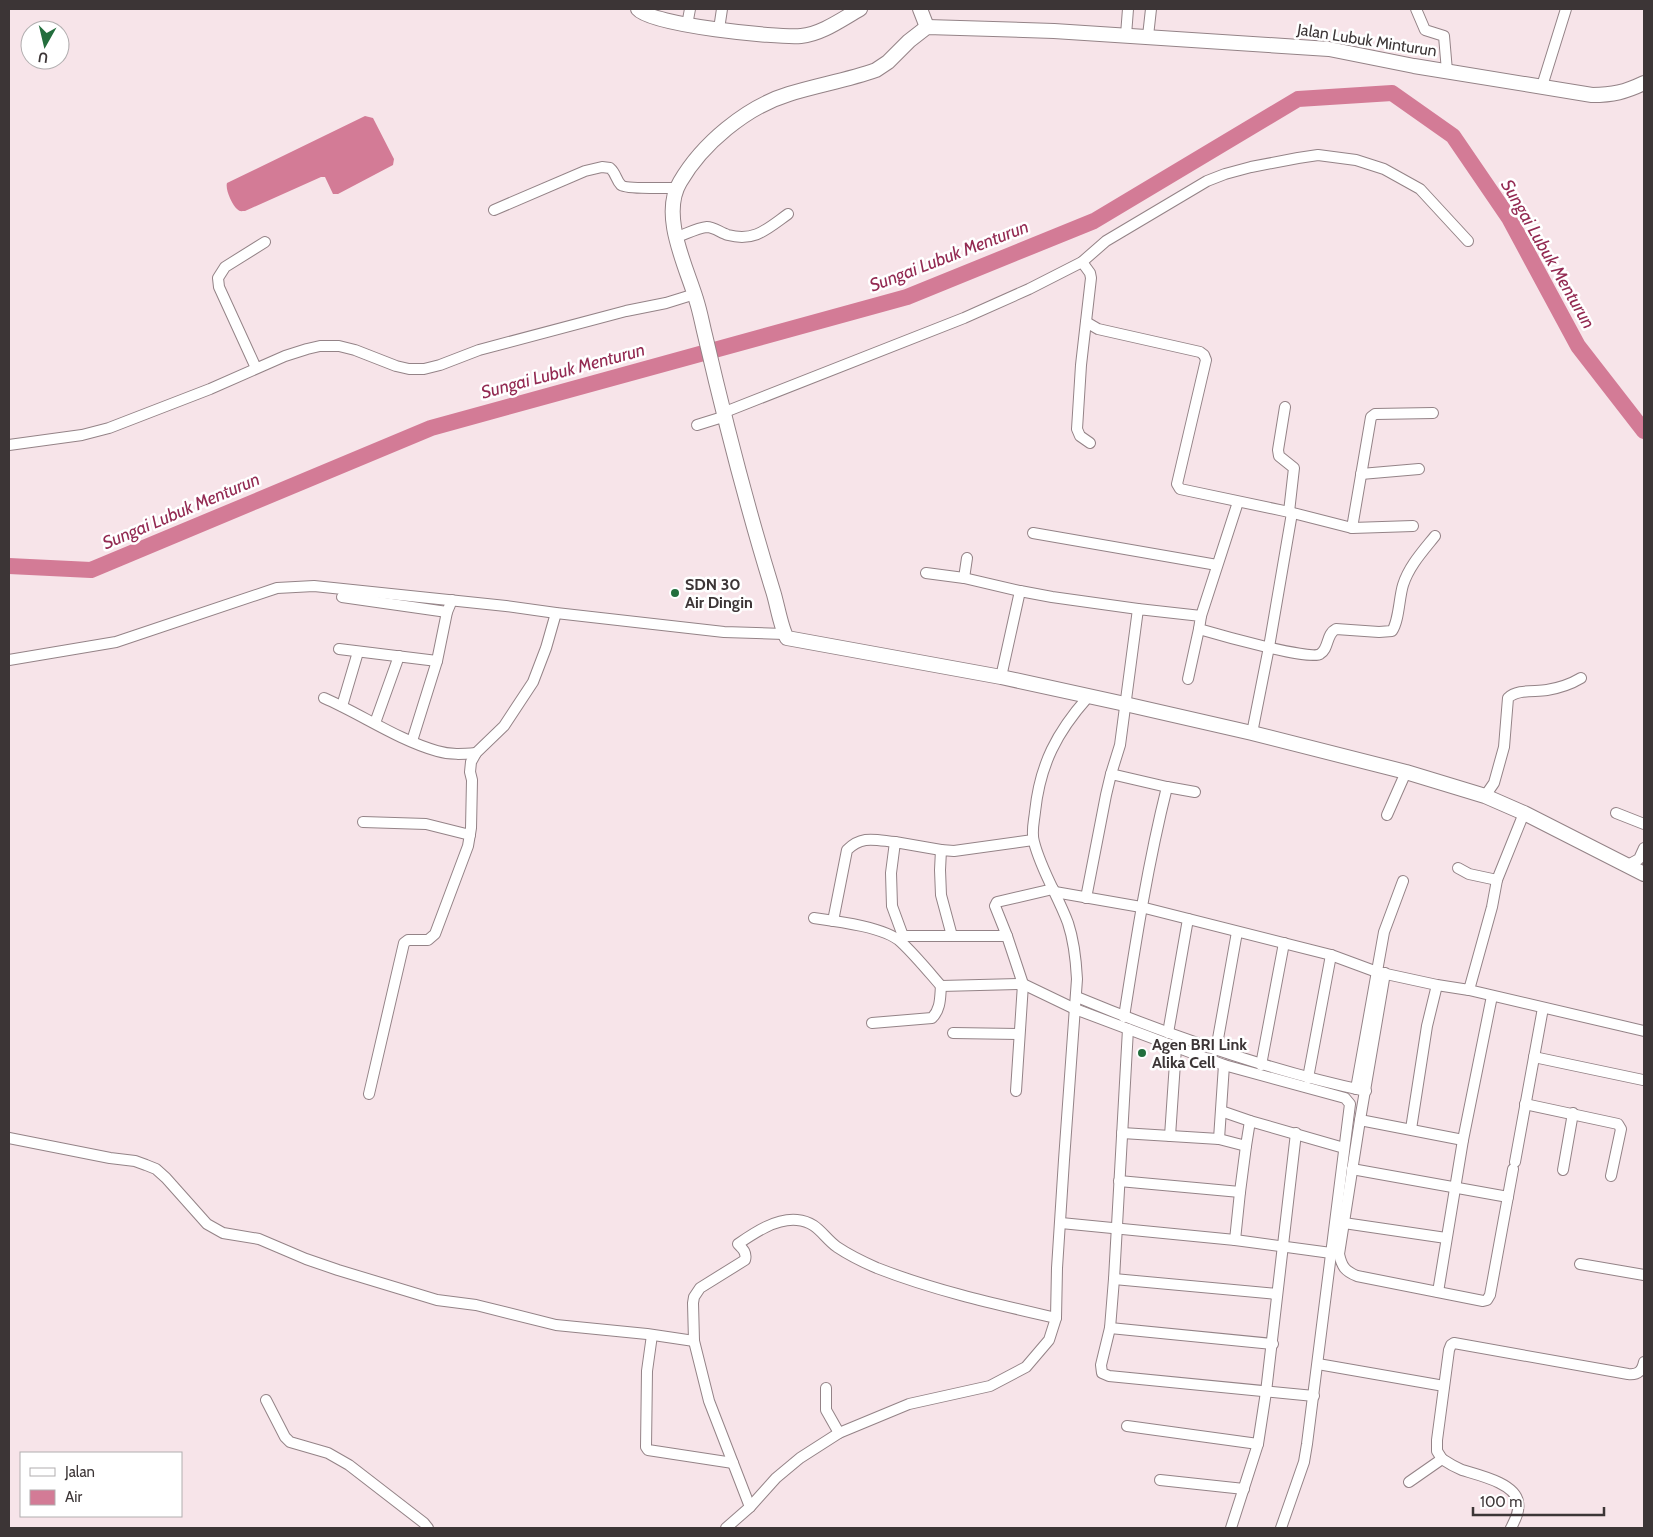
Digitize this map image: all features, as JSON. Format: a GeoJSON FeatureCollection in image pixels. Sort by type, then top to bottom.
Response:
{"type":"FeatureCollection","features":[{"type":"Feature","properties":{"kind":"street"},"geometry":{"type":"LineString","coordinates":[[638,9],[651,17],[687,25],[719,30],[802,36],[817,32],[860,9]]}},
{"type":"Feature","properties":{"kind":"street"},"geometry":{"type":"LineString","coordinates":[[687,25],[690,9]]}},
{"type":"Feature","properties":{"kind":"street"},"geometry":{"type":"LineString","coordinates":[[719,30],[722,9]]}},
{"type":"Feature","properties":{"kind":"street"},"geometry":{"type":"LineString","coordinates":[[920,9],[927,28],[909,41],[888,62],[876,70],[788,94],[752,110],[718,137],[692,164],[676,188],[673,214],[677,237],[696,298],[716,380],[786,638],[1088,696],[1252,733],[1406,772],[1485,796],[1524,813],[1644,874]]}},
{"type":"Feature","properties":{"kind":"street"},"geometry":{"type":"LineString","coordinates":[[1126,35],[1128,9]]}},
{"type":"Feature","properties":{"kind":"street"},"geometry":{"type":"LineString","coordinates":[[1148,36],[1151,9]]}},
{"type":"Feature","properties":{"kind":"street"},"geometry":{"type":"LineString","coordinates":[[1416,9],[1425,30],[1444,36],[1446,70]]}},
{"type":"Feature","properties":{"kind":"street"},"geometry":{"type":"LineString","coordinates":[[1542,86],[1566,9]]}},
{"type":"Feature","properties":{"kind":"street","name":"Jalan Lubuk Minturun"},"geometry":{"type":"LineString","coordinates":[[927,28],[1054,30],[1329,49],[1414,66],[1542,86],[1592,96],[1611,95],[1629,91],[1644,83]]}},
{"type":"Feature","properties":{"kind":"street"},"geometry":{"type":"LineString","coordinates":[[697,426],[964,318],[1030,289],[1082,262],[1106,241],[1207,181],[1251,167],[1318,155],[1356,160],[1384,169],[1420,189],[1468,241]]}},
{"type":"Feature","properties":{"kind":"street"},"geometry":{"type":"LineString","coordinates":[[494,210],[585,171],[602,167],[610,168],[619,183],[627,188],[676,188]]}},
{"type":"Feature","properties":{"kind":"street"},"geometry":{"type":"LineString","coordinates":[[677,237],[705,227],[729,235],[752,237],[763,232],[788,214]]}},
{"type":"Feature","properties":{"kind":"street"},"geometry":{"type":"LineString","coordinates":[[256,368],[219,286],[218,278],[225,267],[265,242]]}},
{"type":"Feature","properties":{"kind":"street"},"geometry":{"type":"LineString","coordinates":[[1082,262],[1090,273],[1091,278],[1081,365],[1077,429],[1080,436],[1090,444]]}},
{"type":"Feature","properties":{"kind":"street"},"geometry":{"type":"LineString","coordinates":[[9,445],[82,435],[109,428],[210,389],[285,356],[320,346],[339,346],[355,350],[396,366],[409,369],[424,369],[480,350],[626,311],[696,298]]}},
{"type":"Feature","properties":{"kind":"street"},"geometry":{"type":"LineString","coordinates":[[1086,322],[1098,329],[1200,352],[1204,355],[1206,360],[1177,485],[1183,490],[1352,528],[1413,526]]}},
{"type":"Feature","properties":{"kind":"street"},"geometry":{"type":"LineString","coordinates":[[1252,733],[1269,647],[1291,513],[1294,468],[1279,456],[1278,450],[1285,407]]}},
{"type":"Feature","properties":{"kind":"street"},"geometry":{"type":"LineString","coordinates":[[1352,528],[1371,417],[1373,415],[1434,413]]}},
{"type":"Feature","properties":{"kind":"street"},"geometry":{"type":"LineString","coordinates":[[1361,474],[1419,468]]}},
{"type":"Feature","properties":{"kind":"street"},"geometry":{"type":"LineString","coordinates":[[1188,679],[1201,616],[1238,502]]}},
{"type":"Feature","properties":{"kind":"street"},"geometry":{"type":"LineString","coordinates":[[1033,533],[1217,565]]}},
{"type":"Feature","properties":{"kind":"street"},"geometry":{"type":"LineString","coordinates":[[1199,630],[1309,656],[1318,656],[1322,653],[1331,632],[1336,629],[1392,631],[1395,626],[1398,606],[1407,574],[1435,536]]}},
{"type":"Feature","properties":{"kind":"street"},"geometry":{"type":"LineString","coordinates":[[964,578],[967,558]]}},
{"type":"Feature","properties":{"kind":"street"},"geometry":{"type":"LineString","coordinates":[[926,573],[964,578],[1020,591],[1138,609],[1201,616]]}},
{"type":"Feature","properties":{"kind":"street"},"geometry":{"type":"LineString","coordinates":[[9,660],[116,642],[277,588],[314,586],[506,606],[724,632],[784,634]]}},
{"type":"Feature","properties":{"kind":"street"},"geometry":{"type":"LineString","coordinates":[[1001,678],[1020,591]]}},
{"type":"Feature","properties":{"kind":"street"},"geometry":{"type":"LineString","coordinates":[[342,597],[447,612]]}},
{"type":"Feature","properties":{"kind":"street"},"geometry":{"type":"LineString","coordinates":[[412,741],[437,661],[447,612],[452,600]]}},
{"type":"Feature","properties":{"kind":"street"},"geometry":{"type":"LineString","coordinates":[[1086,898],[1106,795],[1120,745],[1138,609]]}},
{"type":"Feature","properties":{"kind":"street"},"geometry":{"type":"LineString","coordinates":[[369,1094],[404,943],[408,940],[428,940],[435,934],[462,866],[470,835],[471,762],[476,753],[504,726],[533,682],[546,648],[556,613]]}},
{"type":"Feature","properties":{"kind":"street"},"geometry":{"type":"LineString","coordinates":[[339,648],[437,661]]}},
{"type":"Feature","properties":{"kind":"street"},"geometry":{"type":"LineString","coordinates":[[342,706],[358,652]]}},
{"type":"Feature","properties":{"kind":"street"},"geometry":{"type":"LineString","coordinates":[[375,724],[399,656]]}},
{"type":"Feature","properties":{"kind":"street"},"geometry":{"type":"LineString","coordinates":[[1485,796],[1494,783],[1504,747],[1508,698],[1515,693],[1548,690],[1574,683],[1581,678]]}},
{"type":"Feature","properties":{"kind":"street"},"geometry":{"type":"LineString","coordinates":[[726,1528],[750,1507],[782,1473],[800,1458],[839,1433],[909,1404],[990,1386],[1026,1367],[1049,1340],[1056,1318],[1057,1268],[1077,997],[1076,953],[1068,924],[1037,852],[1032,832],[1037,790],[1048,756],[1070,717],[1088,696]]}},
{"type":"Feature","properties":{"kind":"street"},"geometry":{"type":"LineString","coordinates":[[324,698],[375,724],[438,752],[459,755],[476,753]]}},
{"type":"Feature","properties":{"kind":"street"},"geometry":{"type":"LineString","coordinates":[[1387,815],[1406,772]]}},
{"type":"Feature","properties":{"kind":"street"},"geometry":{"type":"LineString","coordinates":[[1111,774],[1195,792]]}},
{"type":"Feature","properties":{"kind":"street"},"geometry":{"type":"LineString","coordinates":[[1124,1017],[1141,907],[1167,787]]}},
{"type":"Feature","properties":{"kind":"street"},"geometry":{"type":"LineString","coordinates":[[1616,812],[1644,824]]}},
{"type":"Feature","properties":{"kind":"street"},"geometry":{"type":"LineString","coordinates":[[1469,990],[1492,907],[1497,880],[1524,813]]}},
{"type":"Feature","properties":{"kind":"street"},"geometry":{"type":"LineString","coordinates":[[363,822],[426,824],[470,835]]}},
{"type":"Feature","properties":{"kind":"street"},"geometry":{"type":"LineString","coordinates":[[833,921],[846,850],[854,843],[865,839],[954,851],[1033,840]]}},
{"type":"Feature","properties":{"kind":"street"},"geometry":{"type":"LineString","coordinates":[[872,1023],[932,1018],[937,1013],[939,1007],[941,986],[901,938],[892,906],[891,873],[895,842]]}},
{"type":"Feature","properties":{"kind":"street"},"geometry":{"type":"LineString","coordinates":[[1628,865],[1639,859],[1644,848]]}},
{"type":"Feature","properties":{"kind":"street"},"geometry":{"type":"LineString","coordinates":[[941,850],[940,896],[952,936]]}},
{"type":"Feature","properties":{"kind":"street"},"geometry":{"type":"LineString","coordinates":[[1458,868],[1469,874],[1497,880]]}},
{"type":"Feature","properties":{"kind":"street"},"geometry":{"type":"LineString","coordinates":[[1403,881],[1384,932],[1381,972],[1361,1090],[1360,1120],[1339,1254],[1342,1266],[1348,1272],[1357,1276],[1483,1301],[1488,1299],[1543,1008]]}},
{"type":"Feature","properties":{"kind":"street"},"geometry":{"type":"LineString","coordinates":[[1016,1091],[1023,984],[995,906],[997,902],[1054,891],[1141,907],[1331,955],[1381,972],[1437,985],[1469,990],[1644,1031]]}},
{"type":"Feature","properties":{"kind":"street"},"geometry":{"type":"LineString","coordinates":[[814,918],[857,925],[901,938],[1007,936]]}},
{"type":"Feature","properties":{"kind":"street"},"geometry":{"type":"LineString","coordinates":[[1168,1033],[1188,919]]}},
{"type":"Feature","properties":{"kind":"street"},"geometry":{"type":"LineString","coordinates":[[1216,1050],[1237,932]]}},
{"type":"Feature","properties":{"kind":"street"},"geometry":{"type":"LineString","coordinates":[[1261,1064],[1284,943]]}},
{"type":"Feature","properties":{"kind":"street"},"geometry":{"type":"LineString","coordinates":[[1308,1078],[1331,955]]}},
{"type":"Feature","properties":{"kind":"street"},"geometry":{"type":"LineString","coordinates":[[941,986],[1023,984],[1075,1009],[1176,1048],[1224,1065],[1349,1100],[1318,1364],[1304,1462],[1281,1528]]}},
{"type":"Feature","properties":{"kind":"street"},"geometry":{"type":"LineString","coordinates":[[1411,1129],[1427,1026],[1437,985]]}},
{"type":"Feature","properties":{"kind":"street"},"geometry":{"type":"LineString","coordinates":[[1438,1292],[1463,1140],[1492,996]]}},
{"type":"Feature","properties":{"kind":"street"},"geometry":{"type":"LineString","coordinates":[[1077,997],[1124,1017],[1216,1050],[1308,1078],[1361,1090]]}},
{"type":"Feature","properties":{"kind":"street"},"geometry":{"type":"LineString","coordinates":[[1128,1029],[1114,1280],[1110,1328],[1100,1369],[1105,1375],[1314,1396]]}},
{"type":"Feature","properties":{"kind":"street"},"geometry":{"type":"LineString","coordinates":[[953,1033],[1019,1034]]}},
{"type":"Feature","properties":{"kind":"street"},"geometry":{"type":"LineString","coordinates":[[1170,1136],[1176,1048]]}},
{"type":"Feature","properties":{"kind":"street"},"geometry":{"type":"LineString","coordinates":[[1534,1057],[1643,1080]]}},
{"type":"Feature","properties":{"kind":"street"},"geometry":{"type":"LineString","coordinates":[[1219,1139],[1224,1065]]}},
{"type":"Feature","properties":{"kind":"street"},"geometry":{"type":"LineString","coordinates":[[1526,1104],[1618,1124],[1620,1126],[1611,1176]]}},
{"type":"Feature","properties":{"kind":"street"},"geometry":{"type":"LineString","coordinates":[[1221,1112],[1344,1148]]}},
{"type":"Feature","properties":{"kind":"street"},"geometry":{"type":"LineString","coordinates":[[1563,1170],[1573,1113]]}},
{"type":"Feature","properties":{"kind":"street"},"geometry":{"type":"LineString","coordinates":[[1360,1120],[1463,1140]]}},
{"type":"Feature","properties":{"kind":"street"},"geometry":{"type":"LineString","coordinates":[[1235,1240],[1250,1121]]}},
{"type":"Feature","properties":{"kind":"street"},"geometry":{"type":"LineString","coordinates":[[1122,1133],[1219,1139],[1246,1146]]}},
{"type":"Feature","properties":{"kind":"street"},"geometry":{"type":"LineString","coordinates":[[1231,1528],[1258,1444],[1273,1344],[1296,1134]]}},
{"type":"Feature","properties":{"kind":"street"},"geometry":{"type":"LineString","coordinates":[[9,1138],[110,1158],[135,1161],[146,1165],[166,1178],[200,1217],[214,1229],[259,1239],[322,1264],[437,1300],[476,1305],[556,1325],[694,1341]]}},
{"type":"Feature","properties":{"kind":"street"},"geometry":{"type":"LineString","coordinates":[[1352,1169],[1508,1197]]}},
{"type":"Feature","properties":{"kind":"street"},"geometry":{"type":"LineString","coordinates":[[1119,1181],[1240,1192]]}},
{"type":"Feature","properties":{"kind":"street"},"geometry":{"type":"LineString","coordinates":[[750,1507],[709,1401],[694,1341],[694,1303],[696,1292],[745,1260],[745,1252],[738,1244],[785,1220],[806,1222],[815,1226],[835,1246],[878,1268],[953,1294],[1056,1318]]}},
{"type":"Feature","properties":{"kind":"street"},"geometry":{"type":"LineString","coordinates":[[1061,1223],[1235,1240],[1331,1253]]}},
{"type":"Feature","properties":{"kind":"street"},"geometry":{"type":"LineString","coordinates":[[1344,1223],[1446,1238]]}},
{"type":"Feature","properties":{"kind":"street"},"geometry":{"type":"LineString","coordinates":[[1580,1264],[1644,1275]]}},
{"type":"Feature","properties":{"kind":"street"},"geometry":{"type":"LineString","coordinates":[[1114,1280],[1277,1294]]}},
{"type":"Feature","properties":{"kind":"street"},"geometry":{"type":"LineString","coordinates":[[1110,1328],[1273,1344]]}},
{"type":"Feature","properties":{"kind":"street"},"geometry":{"type":"LineString","coordinates":[[652,1335],[647,1371],[646,1447],[648,1450],[733,1463]]}},
{"type":"Feature","properties":{"kind":"street"},"geometry":{"type":"LineString","coordinates":[[1511,1528],[1518,1513],[1519,1505],[1518,1499],[1512,1492],[1489,1478],[1463,1470],[1442,1459],[1437,1451],[1444,1386],[1451,1345],[1454,1343],[1635,1375],[1643,1370]]}},
{"type":"Feature","properties":{"kind":"street"},"geometry":{"type":"LineString","coordinates":[[1318,1364],[1444,1386]]}},
{"type":"Feature","properties":{"kind":"street"},"geometry":{"type":"LineString","coordinates":[[826,1388],[826,1410],[839,1433]]}},
{"type":"Feature","properties":{"kind":"street"},"geometry":{"type":"LineString","coordinates":[[266,1400],[285,1437],[290,1442],[328,1453],[349,1465],[428,1528]]}},
{"type":"Feature","properties":{"kind":"street"},"geometry":{"type":"LineString","coordinates":[[1127,1426],[1258,1444]]}},
{"type":"Feature","properties":{"kind":"street"},"geometry":{"type":"LineString","coordinates":[[1409,1482],[1442,1459]]}},
{"type":"Feature","properties":{"kind":"street"},"geometry":{"type":"LineString","coordinates":[[1160,1480],[1244,1489]]}},
{"type":"Feature","properties":{"kind":"water"},"geometry":{"type":"Polygon","coordinates":[[[365,116],[373,118],[394,159],[393,165],[338,194],[333,194],[325,177],[321,177],[245,211],[239,211],[235,207],[228,193],[227,183],[365,116]]]}},
{"type":"Feature","properties":{"kind":"waterway","name":"Sungai Lubuk Menturun"},"geometry":{"type":"LineString","coordinates":[[9,566],[91,570],[431,428],[907,297],[1094,221],[1298,99],[1392,93],[1453,136],[1509,218],[1578,346],[1644,431]]}},
{"type":"Feature","properties":{"kind":"place","name":"SDN 30 Air Dingin"},"geometry":{"type":"Point","coordinates":[675,593]}},
{"type":"Feature","properties":{"kind":"place","name":"Agen BRI Link Alika Cell"},"geometry":{"type":"Point","coordinates":[1142,1053]}}]}
